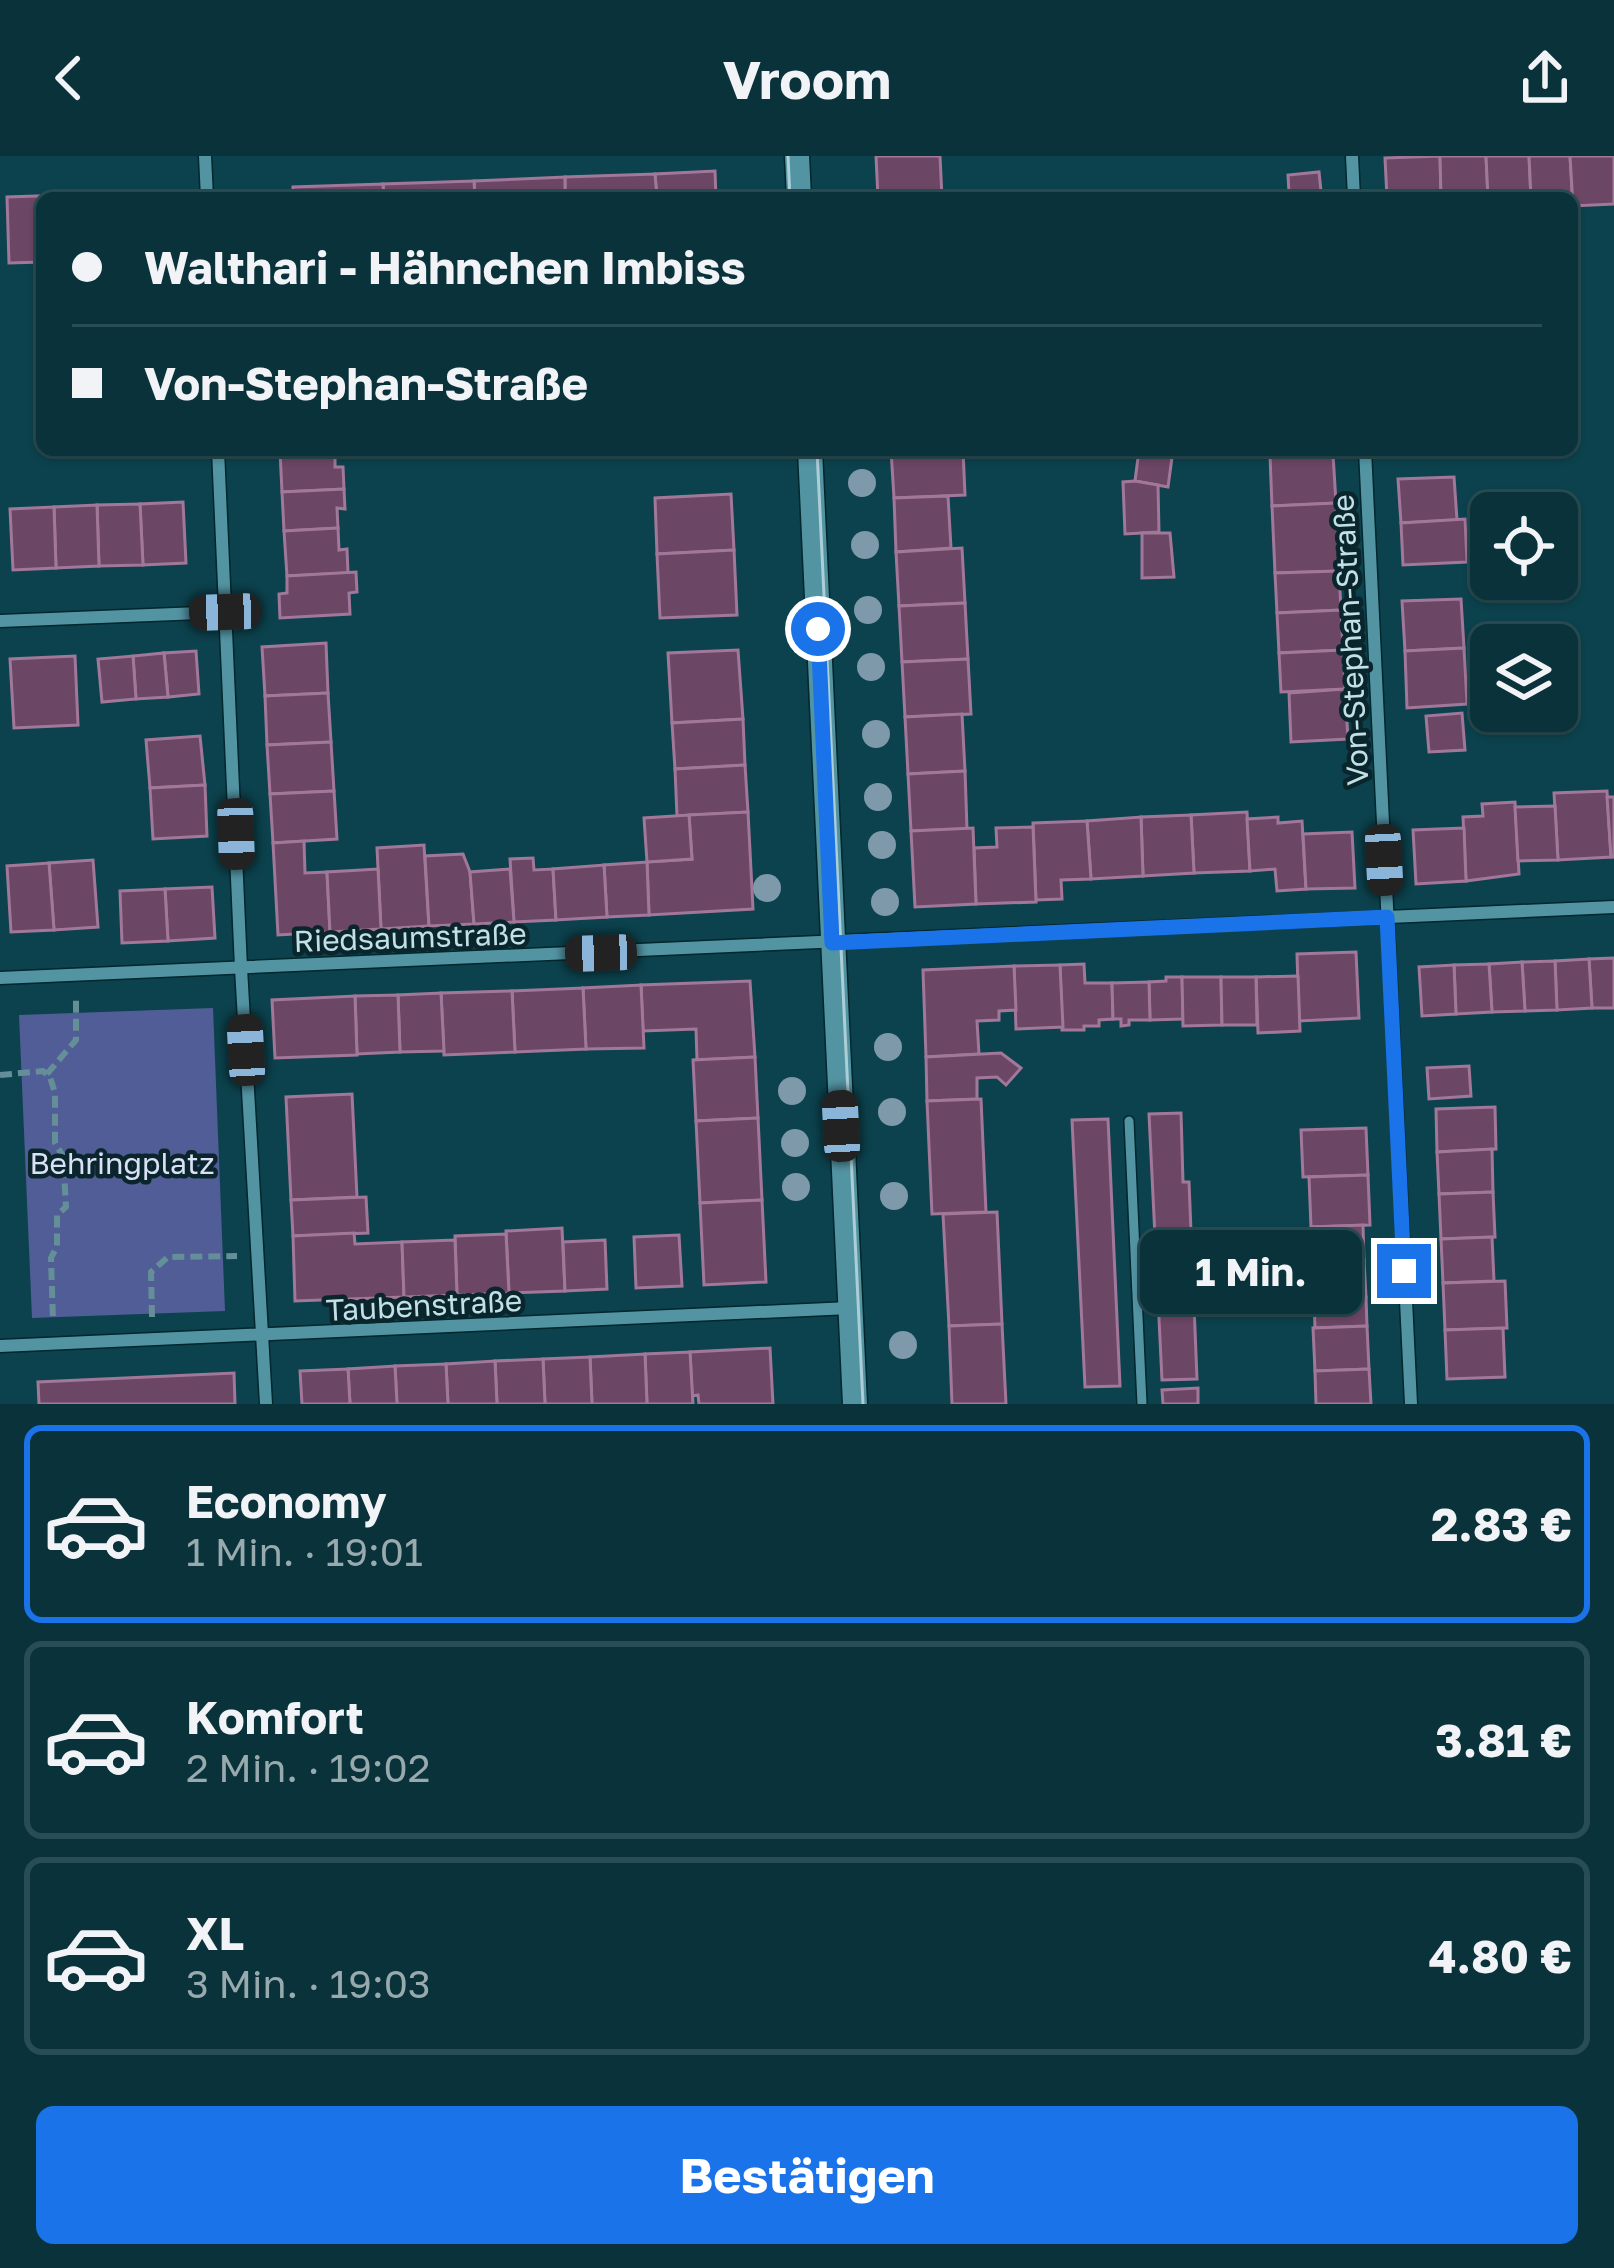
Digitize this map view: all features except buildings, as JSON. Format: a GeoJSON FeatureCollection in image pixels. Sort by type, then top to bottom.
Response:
{"type":"FeatureCollection","features":[{"type":"Feature","properties":{"kind":"street"},"geometry":{"type":"LineString","coordinates":[[205,156],[207,192]]}},
{"type":"Feature","properties":{"kind":"street"},"geometry":{"type":"LineString","coordinates":[[797,156],[799,192]]}},
{"type":"Feature","properties":{"kind":"street"},"geometry":{"type":"LineString","coordinates":[[1352,156],[1354,192]]}},
{"type":"Feature","properties":{"kind":"street"},"geometry":{"type":"LineString","coordinates":[[218,456],[266,1404]]}},
{"type":"Feature","properties":{"kind":"street"},"geometry":{"type":"LineString","coordinates":[[810,456],[855,1404]]}},
{"type":"Feature","properties":{"kind":"street","name":"Von-Stephan-Straße"},"geometry":{"type":"LineString","coordinates":[[1365,456],[1411,1404]]}},
{"type":"Feature","properties":{"kind":"street"},"geometry":{"type":"LineString","coordinates":[[0,621],[225,612]]}},
{"type":"Feature","properties":{"kind":"street","name":"Riedsaumstraße"},"geometry":{"type":"LineString","coordinates":[[0,978],[1614,907]]}},
{"type":"Feature","properties":{"kind":"street","name":"Taubenstraße"},"geometry":{"type":"LineString","coordinates":[[0,1346],[850,1308]]}},
{"type":"Feature","properties":{"kind":"lane"},"geometry":{"type":"LineString","coordinates":[[1129,1121],[1142,1404]]}},
{"type":"Feature","properties":{"kind":"path"},"geometry":{"type":"LineString","coordinates":[[46,1074],[76,1040],[76,974]]}},
{"type":"Feature","properties":{"kind":"path"},"geometry":{"type":"LineString","coordinates":[[0,1075],[43,1071],[55,1093],[55,1143],[63,1156],[66,1207],[56,1215],[58,1246],[51,1258],[53,1342]]}},
{"type":"Feature","properties":{"kind":"path"},"geometry":{"type":"LineString","coordinates":[[152,1338],[151,1273],[168,1257],[258,1256]]}},
{"type":"Feature","properties":{"kind":"green space","name":"Behringplatz"},"geometry":{"type":"Polygon","coordinates":[[[213,1008],[225,1311],[32,1318],[19,1015],[213,1008]]]}},
{"type":"Feature","properties":{"kind":"tram line"},"geometry":{"type":"LineString","coordinates":[[788,156],[790,192]]}},
{"type":"Feature","properties":{"kind":"tram line"},"geometry":{"type":"LineString","coordinates":[[817,456],[863,1404]]}},
{"type":"Feature","properties":{"kind":"route"},"geometry":{"type":"LineString","coordinates":[[818,629],[832,943],[1387,917],[1404,1271]]}}]}
